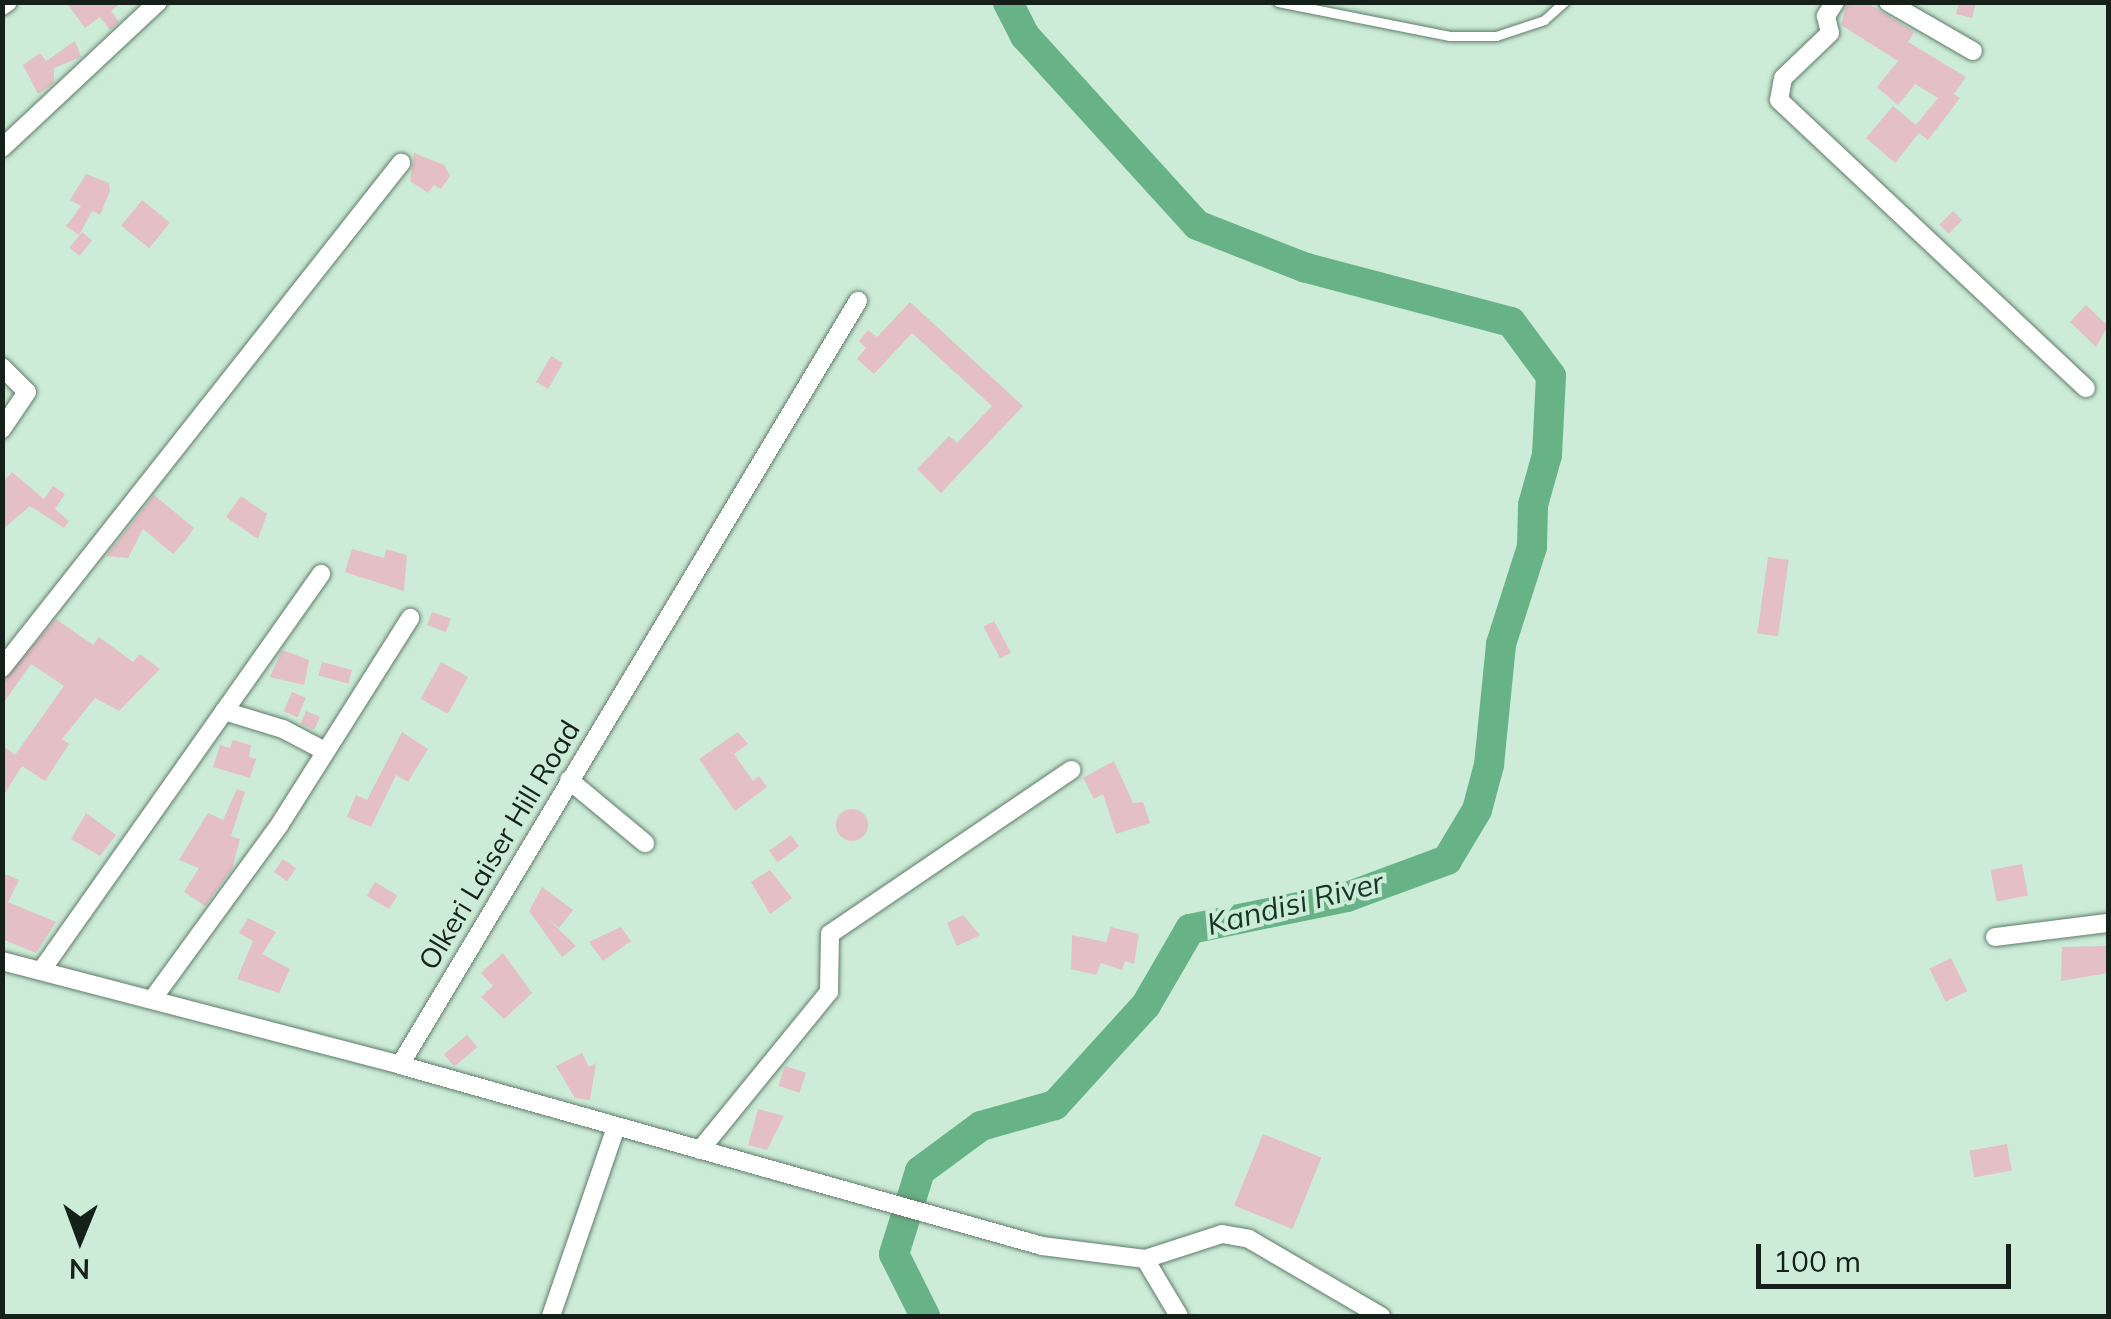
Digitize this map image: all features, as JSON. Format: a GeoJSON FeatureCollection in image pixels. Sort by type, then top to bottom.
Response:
{"type":"FeatureCollection","features":[{"type":"Feature","properties":{"kind":"street"},"geometry":{"type":"LineString","coordinates":[[2,148],[158,2]]}},
{"type":"Feature","properties":{"kind":"street"},"geometry":{"type":"LineString","coordinates":[[1835,2],[1826,16],[1830,33],[1784,78],[1779,100],[2086,388]]}},
{"type":"Feature","properties":{"kind":"street"},"geometry":{"type":"LineString","coordinates":[[1888,2],[1973,51]]}},
{"type":"Feature","properties":{"kind":"street"},"geometry":{"type":"LineString","coordinates":[[2,668],[401,163]]}},
{"type":"Feature","properties":{"kind":"street","name":"Olkeri Laiser Hill Road"},"geometry":{"type":"LineString","coordinates":[[400,1065],[858,302]]}},
{"type":"Feature","properties":{"kind":"street"},"geometry":{"type":"LineString","coordinates":[[2,367],[27,392],[2,428]]}},
{"type":"Feature","properties":{"kind":"street"},"geometry":{"type":"LineString","coordinates":[[41,971],[321,574]]}},
{"type":"Feature","properties":{"kind":"street"},"geometry":{"type":"LineString","coordinates":[[154,997],[280,824],[323,750],[410,618]]}},
{"type":"Feature","properties":{"kind":"street"},"geometry":{"type":"LineString","coordinates":[[224,711],[283,728],[323,750]]}},
{"type":"Feature","properties":{"kind":"street"},"geometry":{"type":"LineString","coordinates":[[700,1150],[829,992],[830,934],[1071,770]]}},
{"type":"Feature","properties":{"kind":"street"},"geometry":{"type":"LineString","coordinates":[[569,780],[645,843]]}},
{"type":"Feature","properties":{"kind":"street"},"geometry":{"type":"LineString","coordinates":[[1995,937],[2108,923]]}},
{"type":"Feature","properties":{"kind":"street"},"geometry":{"type":"LineString","coordinates":[[2,960],[154,997],[1042,1246],[1144,1259],[1222,1234],[1249,1239],[1381,1316]]}},
{"type":"Feature","properties":{"kind":"street"},"geometry":{"type":"LineString","coordinates":[[552,1316],[616,1127]]}},
{"type":"Feature","properties":{"kind":"street"},"geometry":{"type":"LineString","coordinates":[[1144,1259],[1179,1316]]}},
{"type":"Feature","properties":{"kind":"lane"},"geometry":{"type":"LineString","coordinates":[[1278,2],[1450,36],[1496,36],[1544,20],[1564,2]]}},
{"type":"Feature","properties":{"kind":"building"},"geometry":{"type":"Polygon","coordinates":[[[66,2],[122,2],[111,11],[119,22],[110,30],[100,17],[85,28],[66,2]]]}},
{"type":"Feature","properties":{"kind":"building"},"geometry":{"type":"Polygon","coordinates":[[[1847,2],[1866,2],[1914,32],[1908,42],[1966,77],[1954,94],[1960,98],[1928,140],[1919,133],[1895,163],[1866,138],[1893,106],[1916,125],[1938,98],[1915,84],[1898,105],[1877,87],[1898,61],[1841,25],[1847,2]]]}},
{"type":"Feature","properties":{"kind":"building"},"geometry":{"type":"Polygon","coordinates":[[[1959,2],[1976,2],[1972,18],[1956,14],[1959,2]]]}},
{"type":"Feature","properties":{"kind":"building"},"geometry":{"type":"Polygon","coordinates":[[[75,41],[81,57],[54,68],[54,83],[38,94],[23,65],[40,53],[46,61],[75,41]]]}},
{"type":"Feature","properties":{"kind":"building"},"geometry":{"type":"Polygon","coordinates":[[[414,153],[444,165],[450,176],[441,189],[434,185],[428,193],[410,181],[414,153]]]}},
{"type":"Feature","properties":{"kind":"building"},"geometry":{"type":"Polygon","coordinates":[[[86,174],[109,183],[110,191],[100,215],[92,211],[79,235],[66,226],[81,206],[70,200],[86,174]]]}},
{"type":"Feature","properties":{"kind":"building"},"geometry":{"type":"Polygon","coordinates":[[[142,200],[170,223],[149,248],[121,226],[142,200]]]}},
{"type":"Feature","properties":{"kind":"building"},"geometry":{"type":"Polygon","coordinates":[[[1953,211],[1962,220],[1949,234],[1940,224],[1953,211]]]}},
{"type":"Feature","properties":{"kind":"building"},"geometry":{"type":"Polygon","coordinates":[[[82,232],[92,240],[80,256],[69,248],[82,232]]]}},
{"type":"Feature","properties":{"kind":"building"},"geometry":{"type":"Polygon","coordinates":[[[910,302],[1023,406],[941,493],[917,469],[949,436],[957,443],[992,406],[912,333],[874,374],[857,359],[866,348],[859,341],[868,330],[877,337],[910,302]]]}},
{"type":"Feature","properties":{"kind":"building"},"geometry":{"type":"Polygon","coordinates":[[[2086,305],[2108,326],[2096,347],[2070,322],[2086,305]]]}},
{"type":"Feature","properties":{"kind":"building"},"geometry":{"type":"Polygon","coordinates":[[[551,356],[563,363],[548,389],[536,382],[551,356]]]}},
{"type":"Feature","properties":{"kind":"building"},"geometry":{"type":"Polygon","coordinates":[[[12,472],[44,499],[53,486],[65,494],[55,509],[69,521],[64,528],[30,506],[2,530],[2,483],[12,472]]]}},
{"type":"Feature","properties":{"kind":"building"},"geometry":{"type":"Polygon","coordinates":[[[154,495],[194,528],[186,540],[173,554],[143,529],[128,558],[106,556],[154,495]]]}},
{"type":"Feature","properties":{"kind":"building"},"geometry":{"type":"Polygon","coordinates":[[[241,496],[267,514],[258,539],[226,517],[241,496]]]}},
{"type":"Feature","properties":{"kind":"building"},"geometry":{"type":"Polygon","coordinates":[[[352,549],[384,558],[386,549],[407,555],[404,591],[345,572],[352,549]]]}},
{"type":"Feature","properties":{"kind":"building"},"geometry":{"type":"Polygon","coordinates":[[[1768,557],[1789,560],[1778,636],[1757,633],[1768,557]]]}},
{"type":"Feature","properties":{"kind":"building"},"geometry":{"type":"Polygon","coordinates":[[[432,612],[451,619],[446,632],[427,625],[432,612]]]}},
{"type":"Feature","properties":{"kind":"building"},"geometry":{"type":"Polygon","coordinates":[[[56,619],[93,645],[99,637],[133,662],[140,654],[160,669],[119,711],[95,698],[62,739],[69,744],[45,781],[22,766],[2,798],[2,745],[15,755],[64,686],[31,664],[2,705],[2,682],[56,619]]]}},
{"type":"Feature","properties":{"kind":"building"},"geometry":{"type":"Polygon","coordinates":[[[994,621],[1011,653],[1000,658],[983,627],[994,621]]]}},
{"type":"Feature","properties":{"kind":"building"},"geometry":{"type":"Polygon","coordinates":[[[282,650],[309,660],[304,685],[270,677],[282,650]]]}},
{"type":"Feature","properties":{"kind":"building"},"geometry":{"type":"Polygon","coordinates":[[[322,662],[352,670],[348,684],[318,676],[322,662]]]}},
{"type":"Feature","properties":{"kind":"building"},"geometry":{"type":"Polygon","coordinates":[[[441,662],[468,677],[448,714],[421,699],[441,662]]]}},
{"type":"Feature","properties":{"kind":"building"},"geometry":{"type":"Polygon","coordinates":[[[292,692],[306,698],[298,717],[284,711],[292,692]]]}},
{"type":"Feature","properties":{"kind":"building"},"geometry":{"type":"Polygon","coordinates":[[[306,711],[320,717],[314,730],[301,724],[306,711]]]}},
{"type":"Feature","properties":{"kind":"building"},"geometry":{"type":"Polygon","coordinates":[[[402,732],[428,749],[408,782],[396,775],[371,827],[347,817],[356,795],[367,800],[402,732]]]}},
{"type":"Feature","properties":{"kind":"building"},"geometry":{"type":"Polygon","coordinates":[[[738,732],[748,744],[734,754],[753,781],[759,776],[767,787],[735,811],[699,759],[738,732]]]}},
{"type":"Feature","properties":{"kind":"building"},"geometry":{"type":"Polygon","coordinates":[[[233,740],[251,745],[249,757],[256,759],[250,778],[213,767],[220,745],[230,748],[233,740]]]}},
{"type":"Feature","properties":{"kind":"building"},"geometry":{"type":"Polygon","coordinates":[[[1114,761],[1133,803],[1143,802],[1150,823],[1116,834],[1103,794],[1094,799],[1083,778],[1114,761]]]}},
{"type":"Feature","properties":{"kind":"building"},"geometry":{"type":"Polygon","coordinates":[[[237,789],[245,792],[231,836],[240,839],[232,869],[205,906],[184,892],[199,868],[179,860],[208,813],[223,820],[237,789]]]}},
{"type":"Feature","properties":{"kind":"building"},"geometry":{"type":"Polygon","coordinates":[[[852,809],[864,813],[868,825],[864,837],[852,841],[840,837],[836,825],[840,813],[852,809]]]}},
{"type":"Feature","properties":{"kind":"building"},"geometry":{"type":"Polygon","coordinates":[[[86,813],[116,835],[100,856],[71,839],[86,813]]]}},
{"type":"Feature","properties":{"kind":"building"},"geometry":{"type":"Polygon","coordinates":[[[791,835],[799,846],[777,862],[769,851],[791,835]]]}},
{"type":"Feature","properties":{"kind":"building"},"geometry":{"type":"Polygon","coordinates":[[[283,859],[296,868],[287,881],[274,872],[283,859]]]}},
{"type":"Feature","properties":{"kind":"building"},"geometry":{"type":"Polygon","coordinates":[[[2022,864],[2028,895],[1997,902],[1991,870],[2022,864]]]}},
{"type":"Feature","properties":{"kind":"building"},"geometry":{"type":"Polygon","coordinates":[[[770,870],[792,898],[770,914],[751,882],[770,870]]]}},
{"type":"Feature","properties":{"kind":"building"},"geometry":{"type":"Polygon","coordinates":[[[2,873],[19,880],[8,902],[56,922],[36,953],[2,939],[2,873]]]}},
{"type":"Feature","properties":{"kind":"building"},"geometry":{"type":"Polygon","coordinates":[[[375,882],[397,895],[389,909],[367,896],[375,882]]]}},
{"type":"Feature","properties":{"kind":"building"},"geometry":{"type":"Polygon","coordinates":[[[542,887],[573,910],[559,928],[546,917],[576,946],[562,957],[529,911],[542,887]]]}},
{"type":"Feature","properties":{"kind":"building"},"geometry":{"type":"Polygon","coordinates":[[[963,915],[980,935],[957,946],[947,923],[963,915]]]}},
{"type":"Feature","properties":{"kind":"building"},"geometry":{"type":"Polygon","coordinates":[[[248,918],[276,932],[262,954],[290,969],[279,993],[237,979],[253,941],[239,933],[248,918]]]}},
{"type":"Feature","properties":{"kind":"building"},"geometry":{"type":"Polygon","coordinates":[[[621,927],[631,941],[603,961],[589,942],[621,927]]]}},
{"type":"Feature","properties":{"kind":"building"},"geometry":{"type":"Polygon","coordinates":[[[1111,927],[1139,934],[1134,964],[1125,961],[1122,970],[1101,963],[1096,975],[1071,969],[1072,935],[1106,942],[1111,927]]]}},
{"type":"Feature","properties":{"kind":"building"},"geometry":{"type":"Polygon","coordinates":[[[2108,946],[2108,973],[2061,981],[2062,947],[2108,946]]]}},
{"type":"Feature","properties":{"kind":"building"},"geometry":{"type":"Polygon","coordinates":[[[503,953],[532,993],[504,1019],[481,997],[493,986],[481,973],[503,953]]]}},
{"type":"Feature","properties":{"kind":"building"},"geometry":{"type":"Polygon","coordinates":[[[1951,958],[1967,991],[1946,1002],[1929,969],[1951,958]]]}},
{"type":"Feature","properties":{"kind":"building"},"geometry":{"type":"Polygon","coordinates":[[[467,1035],[477,1047],[454,1067],[444,1054],[467,1035]]]}},
{"type":"Feature","properties":{"kind":"building"},"geometry":{"type":"Polygon","coordinates":[[[582,1053],[589,1067],[596,1063],[590,1100],[575,1098],[556,1066],[582,1053]]]}},
{"type":"Feature","properties":{"kind":"building"},"geometry":{"type":"Polygon","coordinates":[[[785,1066],[806,1073],[799,1093],[779,1086],[785,1066]]]}},
{"type":"Feature","properties":{"kind":"building"},"geometry":{"type":"Polygon","coordinates":[[[758,1109],[784,1116],[767,1150],[748,1145],[758,1109]]]}},
{"type":"Feature","properties":{"kind":"building"},"geometry":{"type":"Polygon","coordinates":[[[1263,1134],[1321,1158],[1293,1229],[1234,1205],[1263,1134]]]}},
{"type":"Feature","properties":{"kind":"building"},"geometry":{"type":"Polygon","coordinates":[[[2007,1144],[2012,1171],[1974,1177],[1970,1151],[2007,1144]]]}},
{"type":"Feature","properties":{"kind":"waterway","name":"Kandisi River"},"geometry":{"type":"LineString","coordinates":[[925,1316],[894,1254],[920,1171],[981,1126],[1055,1105],[1146,1005],[1190,929],[1347,897],[1447,860],[1477,810],[1489,765],[1501,644],[1532,547],[1533,505],[1547,455],[1551,376],[1511,322],[1306,268],[1197,225],[1025,36],[1008,2]]}}]}
